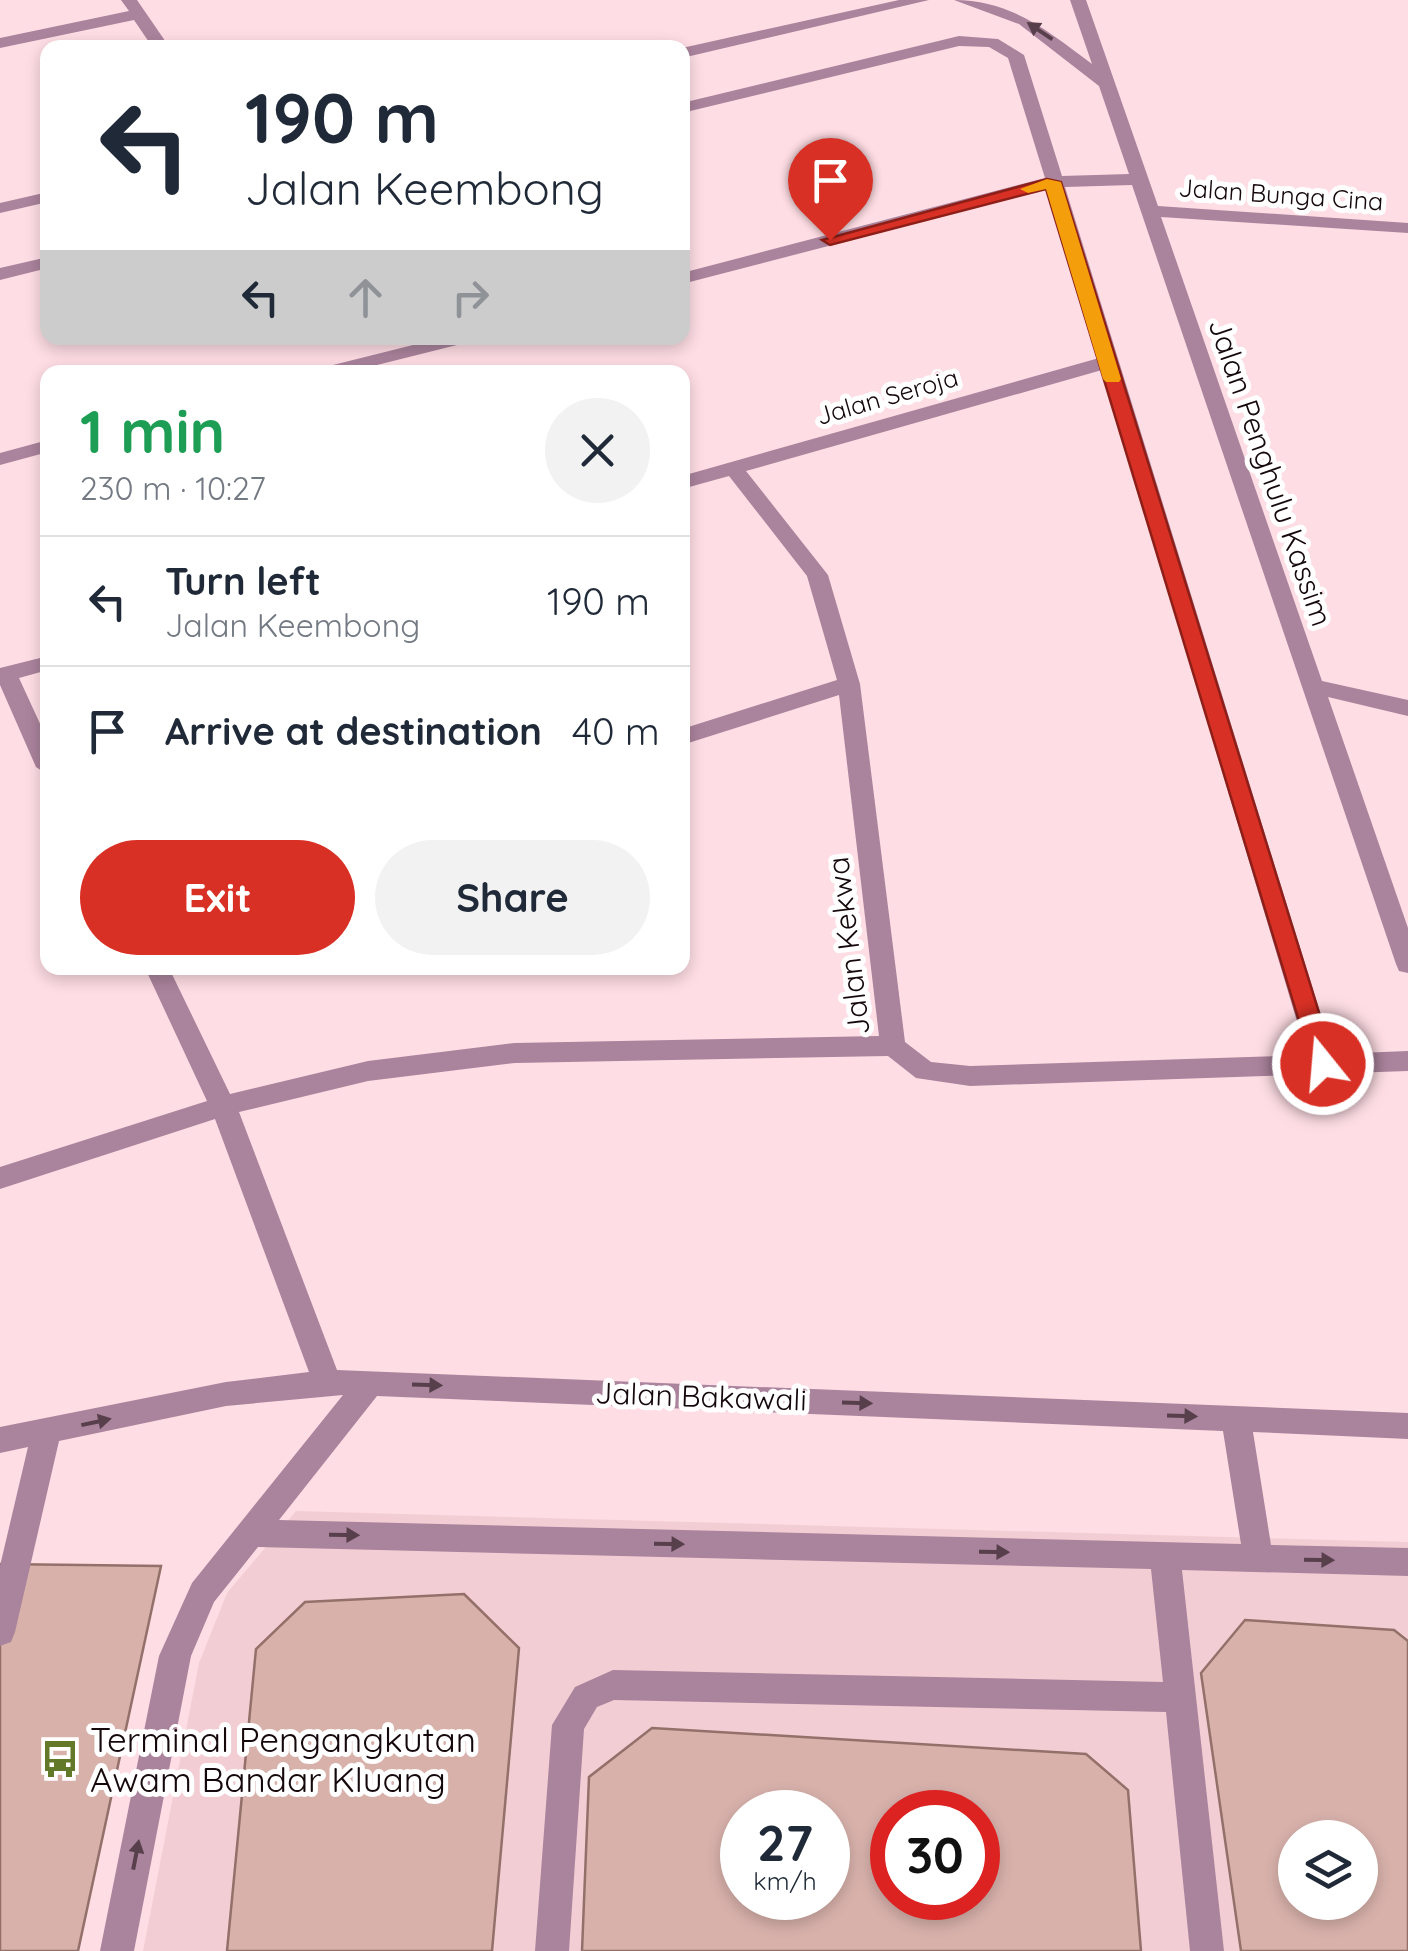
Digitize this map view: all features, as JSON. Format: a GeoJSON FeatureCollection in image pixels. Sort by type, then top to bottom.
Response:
{"type":"FeatureCollection","features":[{"type":"Feature","properties":{"kind":"street"},"geometry":{"type":"LineString","coordinates":[[690,51],[921,0]]}},
{"type":"Feature","properties":{"kind":"street"},"geometry":{"type":"LineString","coordinates":[[962,0],[1025,21],[1106,84]]}},
{"type":"Feature","properties":{"kind":"street","name":"Jalan Penghulu Kassim"},"geometry":{"type":"LineString","coordinates":[[1078,0],[1408,964]]}},
{"type":"Feature","properties":{"kind":"street"},"geometry":{"type":"LineString","coordinates":[[0,43],[133,7],[156,40]]}},
{"type":"Feature","properties":{"kind":"street"},"geometry":{"type":"LineString","coordinates":[[690,106],[959,41],[992,42],[1016,55],[1323,1064]]}},
{"type":"Feature","properties":{"kind":"street"},"geometry":{"type":"LineString","coordinates":[[690,278],[1052,182],[1139,179]]}},
{"type":"Feature","properties":{"kind":"street"},"geometry":{"type":"LineString","coordinates":[[0,208],[40,199]]}},
{"type":"Feature","properties":{"kind":"street","name":"Jalan Bunga Cina"},"geometry":{"type":"LineString","coordinates":[[1150,211],[1408,228]]}},
{"type":"Feature","properties":{"kind":"street"},"geometry":{"type":"LineString","coordinates":[[0,274],[40,264]]}},
{"type":"Feature","properties":{"kind":"street"},"geometry":{"type":"LineString","coordinates":[[356,365],[434,345]]}},
{"type":"Feature","properties":{"kind":"street","name":"Jalan Seroja"},"geometry":{"type":"LineString","coordinates":[[690,482],[1107,362]]}},
{"type":"Feature","properties":{"kind":"street"},"geometry":{"type":"LineString","coordinates":[[0,459],[40,448]]}},
{"type":"Feature","properties":{"kind":"street","name":"Jalan Kekwa"},"geometry":{"type":"LineString","coordinates":[[734,469],[817,575],[849,684],[893,1046],[925,1070],[970,1076],[1408,1061]]}},
{"type":"Feature","properties":{"kind":"street"},"geometry":{"type":"LineString","coordinates":[[40,665],[3,675],[40,751]]}},
{"type":"Feature","properties":{"kind":"street"},"geometry":{"type":"LineString","coordinates":[[690,735],[849,684]]}},
{"type":"Feature","properties":{"kind":"street"},"geometry":{"type":"LineString","coordinates":[[1312,686],[1408,708]]}},
{"type":"Feature","properties":{"kind":"street"},"geometry":{"type":"LineString","coordinates":[[160,975],[223,1106],[327,1382]]}},
{"type":"Feature","properties":{"kind":"street"},"geometry":{"type":"LineString","coordinates":[[0,1178],[223,1106],[368,1071],[515,1054],[893,1046]]}},
{"type":"Feature","properties":{"kind":"street","name":"Jalan Bakawali"},"geometry":{"type":"LineString","coordinates":[[0,1440],[226,1394],[327,1382],[1408,1426]]}},
{"type":"Feature","properties":{"kind":"street"},"geometry":{"type":"LineString","coordinates":[[117,1951],[175,1656],[202,1593],[370,1383]]}},
{"type":"Feature","properties":{"kind":"street"},"geometry":{"type":"LineString","coordinates":[[1236,1419],[1258,1559]]}},
{"type":"Feature","properties":{"kind":"street"},"geometry":{"type":"LineString","coordinates":[[0,1632],[46,1432]]}},
{"type":"Feature","properties":{"kind":"street"},"geometry":{"type":"LineString","coordinates":[[247,1533],[1408,1562]]}},
{"type":"Feature","properties":{"kind":"street"},"geometry":{"type":"LineString","coordinates":[[1165,1557],[1206,1951]]}},
{"type":"Feature","properties":{"kind":"street"},"geometry":{"type":"LineString","coordinates":[[552,1951],[568,1725],[586,1696],[613,1685],[1180,1697]]}},
{"type":"Feature","properties":{"kind":"shaded area"},"geometry":{"type":"Polygon","coordinates":[[[296,1511],[1408,1542],[1408,1951],[143,1951],[199,1663],[227,1593],[296,1511]]]}},
{"type":"Feature","properties":{"kind":"building","name":"Terminal Pengangkutan Awam Bandar Kluang"},"geometry":{"type":"Polygon","coordinates":[[[0,1564],[161,1566],[78,1951],[0,1951],[0,1564]]]}},
{"type":"Feature","properties":{"kind":"building"},"geometry":{"type":"Polygon","coordinates":[[[464,1594],[519,1648],[492,1951],[227,1951],[256,1649],[305,1602],[464,1594]]]}},
{"type":"Feature","properties":{"kind":"building"},"geometry":{"type":"Polygon","coordinates":[[[1245,1620],[1394,1630],[1408,1641],[1408,1951],[1241,1951],[1201,1673],[1245,1620]]]}},
{"type":"Feature","properties":{"kind":"building"},"geometry":{"type":"Polygon","coordinates":[[[652,1728],[1086,1754],[1128,1790],[1141,1951],[582,1951],[589,1777],[652,1728]]]}},
{"type":"Feature","properties":{"kind":"slow traffic"},"geometry":{"type":"LineString","coordinates":[[1028,189],[1052,182],[1112,379]]}},
{"type":"Feature","properties":{"kind":"place","name":"Terminal Pengangkutan Awam Bandar Kluang"},"geometry":{"type":"Point","coordinates":[60,1759]}},
{"type":"Feature","properties":{"kind":"route"},"geometry":{"type":"LineString","coordinates":[[830,240],[1052,182],[1323,1064]]}}]}
